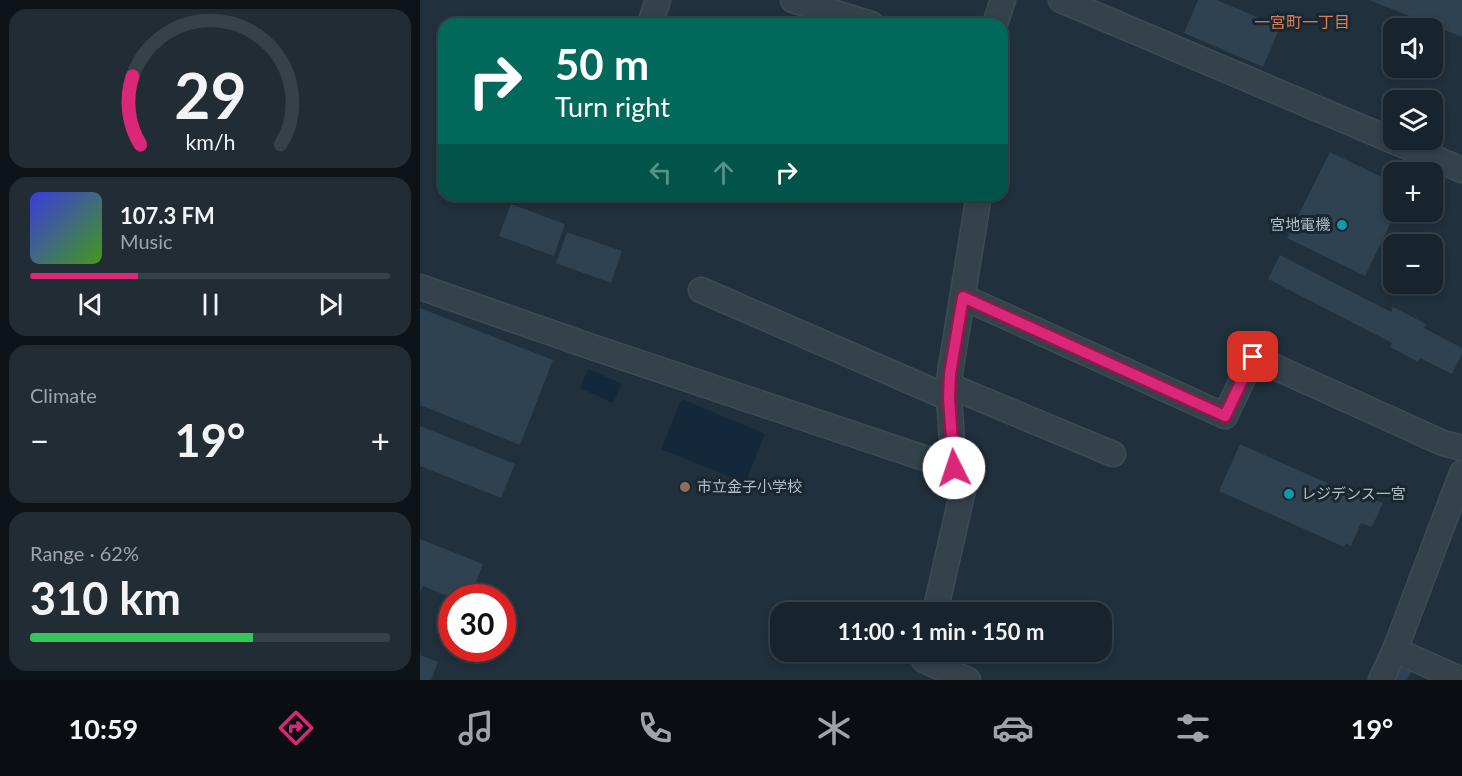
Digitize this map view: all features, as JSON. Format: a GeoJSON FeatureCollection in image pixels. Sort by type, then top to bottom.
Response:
{"type":"FeatureCollection","features":[{"type":"Feature","properties":{"kind":"street"},"geometry":{"type":"LineString","coordinates":[[652,18],[658,0]]}},
{"type":"Feature","properties":{"kind":"street"},"geometry":{"type":"LineString","coordinates":[[793,0],[852,18]]}},
{"type":"Feature","properties":{"kind":"street"},"geometry":{"type":"LineString","coordinates":[[997,18],[1003,0]]}},
{"type":"Feature","properties":{"kind":"street"},"geometry":{"type":"LineString","coordinates":[[1061,0],[1462,170]]}},
{"type":"Feature","properties":{"kind":"street"},"geometry":{"type":"LineString","coordinates":[[954,468],[950,374],[978,201]]}},
{"type":"Feature","properties":{"kind":"street"},"geometry":{"type":"LineString","coordinates":[[420,287],[954,468],[962,475],[964,486],[937,602]]}},
{"type":"Feature","properties":{"kind":"street"},"geometry":{"type":"LineString","coordinates":[[701,290],[950,392],[1113,454]]}},
{"type":"Feature","properties":{"kind":"street"},"geometry":{"type":"LineString","coordinates":[[963,297],[1225,416],[1253,357],[1443,443],[1462,448]]}},
{"type":"Feature","properties":{"kind":"street"},"geometry":{"type":"LineString","coordinates":[[1381,680],[1395,650],[1462,473]]}},
{"type":"Feature","properties":{"kind":"street"},"geometry":{"type":"LineString","coordinates":[[1395,650],[1462,680]]}},
{"type":"Feature","properties":{"kind":"street"},"geometry":{"type":"LineString","coordinates":[[923,664],[968,680]]}},
{"type":"Feature","properties":{"kind":"water"},"geometry":{"type":"Polygon","coordinates":[[[588,369],[622,384],[613,403],[580,388],[588,369]]]}},
{"type":"Feature","properties":{"kind":"water"},"geometry":{"type":"Polygon","coordinates":[[[682,399],[765,434],[745,483],[661,449],[682,399]]]}},
{"type":"Feature","properties":{"kind":"building"},"geometry":{"type":"Polygon","coordinates":[[[1198,0],[1217,0],[1280,27],[1263,67],[1184,33],[1198,0]]]}},
{"type":"Feature","properties":{"kind":"building"},"geometry":{"type":"Polygon","coordinates":[[[1369,0],[1462,0],[1462,37],[1443,29],[1443,18],[1414,18],[1369,0]]]}},
{"type":"Feature","properties":{"kind":"building","name":"宮地電機"},"geometry":{"type":"Polygon","coordinates":[[[1330,152],[1383,178],[1383,222],[1391,222],[1385,234],[1383,234],[1383,239],[1365,276],[1287,238],[1330,152]]]}},
{"type":"Feature","properties":{"kind":"building"},"geometry":{"type":"Polygon","coordinates":[[[511,204],[565,224],[554,256],[499,236],[511,204]]]}},
{"type":"Feature","properties":{"kind":"building"},"geometry":{"type":"Polygon","coordinates":[[[567,232],[622,251],[611,283],[556,263],[567,232]]]}},
{"type":"Feature","properties":{"kind":"building"},"geometry":{"type":"Polygon","coordinates":[[[1280,255],[1391,312],[1393,307],[1426,324],[1424,328],[1462,348],[1462,354],[1452,374],[1420,358],[1418,362],[1390,347],[1392,343],[1268,279],[1280,255]]]}},
{"type":"Feature","properties":{"kind":"building"},"geometry":{"type":"Polygon","coordinates":[[[420,308],[553,360],[520,445],[420,405],[420,308]]]}},
{"type":"Feature","properties":{"kind":"building"},"geometry":{"type":"Polygon","coordinates":[[[420,426],[515,464],[501,498],[420,466],[420,426]]]}},
{"type":"Feature","properties":{"kind":"building","name":"レジデンス一宮"},"geometry":{"type":"Polygon","coordinates":[[[1240,444],[1369,502],[1371,498],[1383,503],[1372,527],[1361,523],[1351,546],[1346,543],[1344,547],[1219,491],[1240,444]]]}},
{"type":"Feature","properties":{"kind":"building"},"geometry":{"type":"Polygon","coordinates":[[[420,539],[483,564],[475,584],[438,584],[438,592],[423,586],[420,593],[420,539]]]}},
{"type":"Feature","properties":{"kind":"building"},"geometry":{"type":"Polygon","coordinates":[[[420,655],[438,662],[431,680],[420,680],[420,655]]]}},
{"type":"Feature","properties":{"kind":"building"},"geometry":{"type":"Polygon","coordinates":[[[1399,663],[1412,670],[1407,680],[1392,680],[1399,663]]]}},
{"type":"Feature","properties":{"kind":"place","name":"宮地電機"},"geometry":{"type":"Point","coordinates":[1342,225]}},
{"type":"Feature","properties":{"kind":"place","name":"市立金子小学校"},"geometry":{"type":"Point","coordinates":[685,487]}},
{"type":"Feature","properties":{"kind":"place","name":"レジデンス一宮"},"geometry":{"type":"Point","coordinates":[1289,494]}},
{"type":"Feature","properties":{"kind":"district","name":"一宮町一丁目"},"geometry":{"type":"Point","coordinates":[1302,22]}},
{"type":"Feature","properties":{"kind":"route"},"geometry":{"type":"LineString","coordinates":[[954,468],[949,398],[950,374],[963,297],[1225,416],[1253,357]]}}]}
